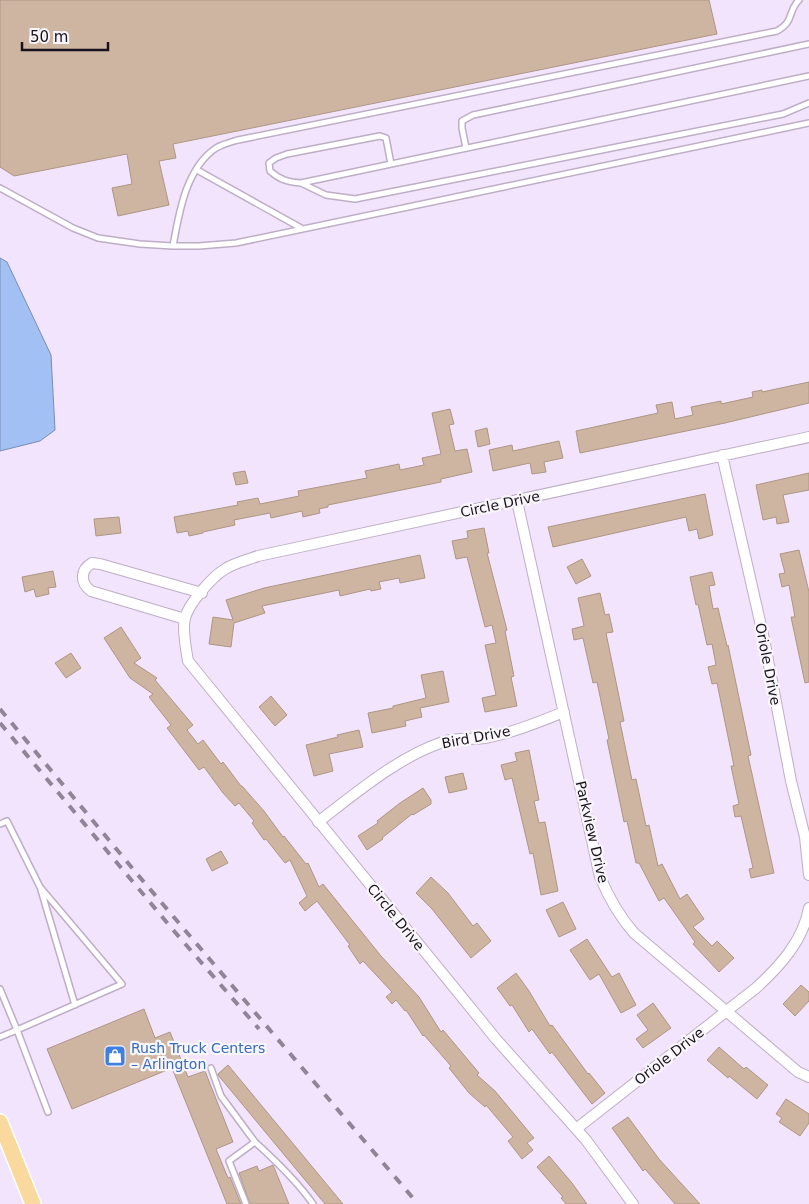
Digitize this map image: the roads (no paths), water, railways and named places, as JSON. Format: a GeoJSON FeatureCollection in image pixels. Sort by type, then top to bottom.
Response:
{"type":"FeatureCollection","features":[{"type":"Feature","properties":{"kind":"main road"},"geometry":{"type":"LineString","coordinates":[[0,1122],[5,1149],[33,1204]]}},
{"type":"Feature","properties":{"kind":"street","name":"Circle Drive"},"geometry":{"type":"LineString","coordinates":[[633,1204],[576,1129],[496,1038],[188,661],[185,619],[208,583],[225,569],[258,556],[809,437]]}},
{"type":"Feature","properties":{"kind":"street","name":"Oriole Drive"},"geometry":{"type":"LineString","coordinates":[[722,455],[764,639],[791,781],[805,837],[809,875]]}},
{"type":"Feature","properties":{"kind":"street","name":"Parkview Drive"},"geometry":{"type":"LineString","coordinates":[[516,501],[600,877],[611,902],[621,919],[634,933],[798,1072],[809,1077]]}},
{"type":"Feature","properties":{"kind":"street"},"geometry":{"type":"LineString","coordinates":[[185,619],[91,591],[82,579],[85,569],[92,563],[100,564],[202,593]]}},
{"type":"Feature","properties":{"kind":"street","name":"Bird Drive"},"geometry":{"type":"LineString","coordinates":[[318,822],[360,790],[410,757],[444,741],[483,738],[502,734],[564,712]]}},
{"type":"Feature","properties":{"kind":"street","name":"Oriole Drive"},"geometry":{"type":"LineString","coordinates":[[576,1129],[756,988],[787,955],[798,939],[809,908]]}},
{"type":"Feature","properties":{"kind":"lane"},"geometry":{"type":"LineString","coordinates":[[173,246],[181,204],[202,160],[218,147],[238,140],[777,31],[785,26],[790,19],[799,0]]}},
{"type":"Feature","properties":{"kind":"lane"},"geometry":{"type":"LineString","coordinates":[[466,148],[462,121],[473,115],[809,44]]}},
{"type":"Feature","properties":{"kind":"lane"},"geometry":{"type":"LineString","coordinates":[[391,164],[386,138],[380,136],[287,154],[276,158],[270,163],[270,171],[278,178],[288,182],[301,183],[809,76]]}},
{"type":"Feature","properties":{"kind":"lane"},"geometry":{"type":"LineString","coordinates":[[301,183],[326,195],[355,199],[783,114],[809,103]]}},
{"type":"Feature","properties":{"kind":"lane"},"geometry":{"type":"LineString","coordinates":[[0,188],[73,228],[98,238],[140,244],[199,246],[236,243],[809,124]]}},
{"type":"Feature","properties":{"kind":"lane"},"geometry":{"type":"LineString","coordinates":[[197,170],[301,229]]}},
{"type":"Feature","properties":{"kind":"lane"},"geometry":{"type":"LineString","coordinates":[[0,824],[6,821],[40,887],[75,1004]]}},
{"type":"Feature","properties":{"kind":"lane"},"geometry":{"type":"LineString","coordinates":[[0,1037],[122,984],[40,887]]}},
{"type":"Feature","properties":{"kind":"lane"},"geometry":{"type":"LineString","coordinates":[[0,989],[48,1112]]}},
{"type":"Feature","properties":{"kind":"lane"},"geometry":{"type":"LineString","coordinates":[[211,1068],[221,1096],[255,1142],[277,1161],[313,1204]]}},
{"type":"Feature","properties":{"kind":"lane"},"geometry":{"type":"LineString","coordinates":[[246,1204],[229,1161],[255,1142]]}},
{"type":"Feature","properties":{"kind":"water"},"geometry":{"type":"Polygon","coordinates":[[[0,258],[7,262],[51,355],[55,430],[40,441],[0,451],[0,258]]]}},
{"type":"Feature","properties":{"kind":"railway"},"geometry":{"type":"LineString","coordinates":[[0,709],[138,875],[418,1204]]}},
{"type":"Feature","properties":{"kind":"railway"},"geometry":{"type":"LineString","coordinates":[[0,723],[174,931],[259,1029]]}},
{"type":"Feature","properties":{"kind":"place","name":"Rush Truck Centers – Arlington"},"geometry":{"type":"Point","coordinates":[115,1056]}}]}
